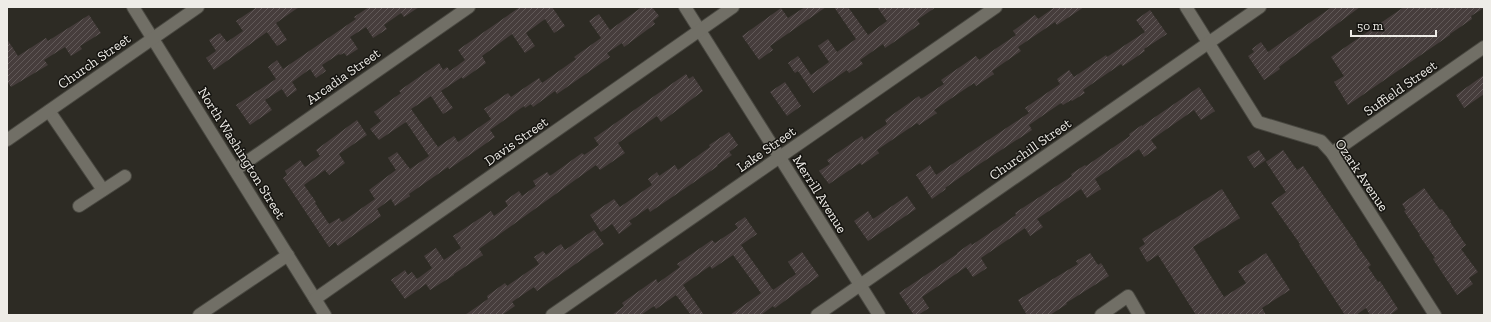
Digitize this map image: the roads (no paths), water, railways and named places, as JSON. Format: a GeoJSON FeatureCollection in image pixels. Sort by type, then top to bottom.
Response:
{"type":"FeatureCollection","features":[{"type":"Feature","properties":{"kind":"street","name":"North Washington Street"},"geometry":{"type":"LineString","coordinates":[[133,7],[326,315]]}},
{"type":"Feature","properties":{"kind":"street","name":"Church Street"},"geometry":{"type":"LineString","coordinates":[[7,140],[198,7]]}},
{"type":"Feature","properties":{"kind":"street","name":"Arcadia Street"},"geometry":{"type":"LineString","coordinates":[[235,170],[469,7]]}},
{"type":"Feature","properties":{"kind":"street","name":"Merrill Avenue"},"geometry":{"type":"LineString","coordinates":[[685,7],[879,315]]}},
{"type":"Feature","properties":{"kind":"street","name":"Davis Street"},"geometry":{"type":"LineString","coordinates":[[316,299],[733,7]]}},
{"type":"Feature","properties":{"kind":"street","name":"Lake Street"},"geometry":{"type":"LineString","coordinates":[[552,315],[996,7]]}},
{"type":"Feature","properties":{"kind":"street","name":"Ozark Avenue"},"geometry":{"type":"LineString","coordinates":[[1186,7],[1258,122],[1321,141],[1332,153],[1435,315]]}},
{"type":"Feature","properties":{"kind":"street","name":"Churchill Street"},"geometry":{"type":"LineString","coordinates":[[817,315],[1260,7]]}},
{"type":"Feature","properties":{"kind":"street","name":"Suffield Street"},"geometry":{"type":"LineString","coordinates":[[1332,153],[1484,47]]}},
{"type":"Feature","properties":{"kind":"street"},"geometry":{"type":"LineString","coordinates":[[49,111],[103,190]]}},
{"type":"Feature","properties":{"kind":"street"},"geometry":{"type":"LineString","coordinates":[[79,206],[125,176]]}},
{"type":"Feature","properties":{"kind":"street"},"geometry":{"type":"LineString","coordinates":[[199,315],[288,254]]}},
{"type":"Feature","properties":{"kind":"street"},"geometry":{"type":"LineString","coordinates":[[1101,315],[1128,296],[1139,315]]}}]}
